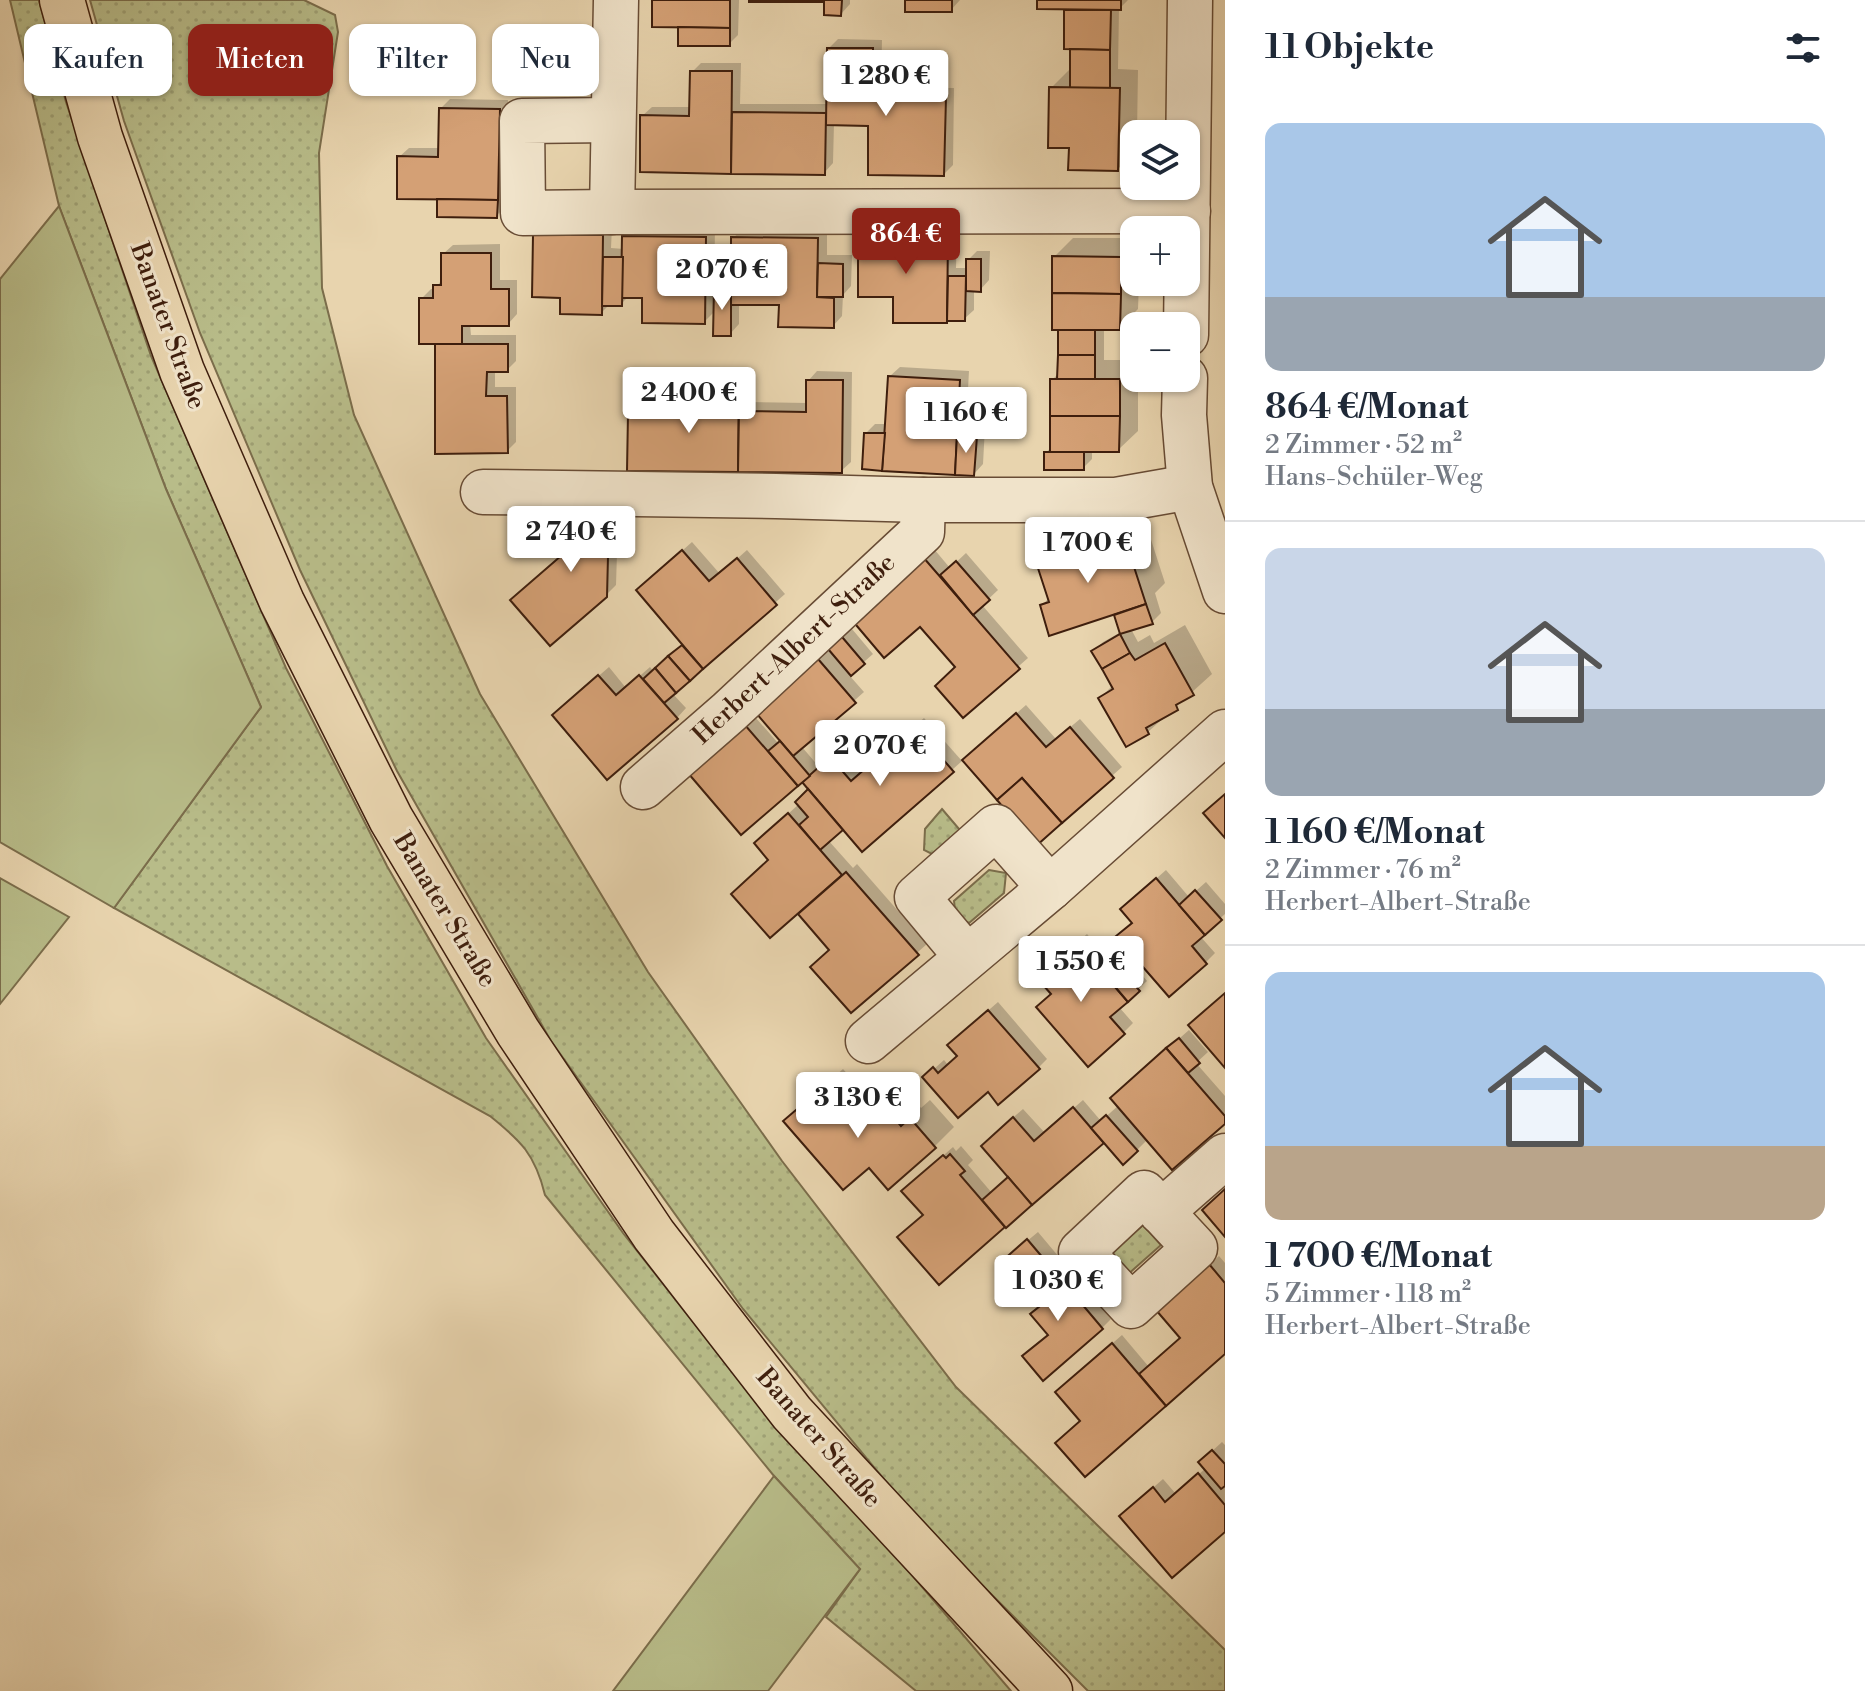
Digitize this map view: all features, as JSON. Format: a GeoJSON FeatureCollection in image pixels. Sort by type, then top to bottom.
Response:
{"type":"FeatureCollection","features":[{"type":"Feature","properties":{"kind":"main road","name":"Banater Straße"},"geometry":{"type":"LineString","coordinates":[[62,0],[100,137],[182,371],[282,602],[391,819],[518,1032],[654,1235],[792,1413],[1050,1691]]}},
{"type":"Feature","properties":{"kind":"street"},"geometry":{"type":"LineString","coordinates":[[612,212],[616,0]]}},
{"type":"Feature","properties":{"kind":"street"},"geometry":{"type":"LineString","coordinates":[[1186,312],[1190,0]]}},
{"type":"Feature","properties":{"kind":"street"},"geometry":{"type":"LineString","coordinates":[[612,120],[522,121],[523,213],[1188,211]]}},
{"type":"Feature","properties":{"kind":"street"},"geometry":{"type":"LineString","coordinates":[[1185,392],[1190,487],[1225,591]]}},
{"type":"Feature","properties":{"kind":"street"},"geometry":{"type":"LineString","coordinates":[[483,492],[923,500],[1116,500],[1190,487]]}},
{"type":"Feature","properties":{"kind":"street","name":"Herbert-Albert-Straße"},"geometry":{"type":"LineString","coordinates":[[643,787],[729,712],[922,532],[923,500]]}},
{"type":"Feature","properties":{"kind":"street"},"geometry":{"type":"LineString","coordinates":[[868,1041],[1050,888],[1225,732]]}},
{"type":"Feature","properties":{"kind":"street"},"geometry":{"type":"LineString","coordinates":[[967,957],[917,897],[996,827],[1050,888]]}},
{"type":"Feature","properties":{"kind":"street"},"geometry":{"type":"LineString","coordinates":[[1161,1212],[1225,1156]]}},
{"type":"Feature","properties":{"kind":"green space"},"geometry":{"type":"Polygon","coordinates":[[[10,0],[39,0],[45,24],[24,24],[24,59],[10,0]]]}},
{"type":"Feature","properties":{"kind":"green space"},"geometry":{"type":"Polygon","coordinates":[[[90,0],[304,0],[335,15],[338,32],[333,64],[333,24],[188,24],[188,96],[328,96],[319,153],[322,288],[354,415],[480,694],[648,972],[782,1161],[956,1387],[1225,1650],[1225,1691],[1088,1691],[921,1524],[743,1309],[551,1041],[397,771],[300,570],[200,333],[117,96],[172,96],[172,24],[97,24],[90,0]]]}},
{"type":"Feature","properties":{"kind":"green space"},"geometry":{"type":"Polygon","coordinates":[[[33,96],[64,96],[151,356],[286,668],[387,866],[486,1038],[623,1233],[782,1435],[906,1568],[1011,1691],[916,1691],[826,1617],[860,1569],[774,1476],[545,1195],[531,1159],[501,1125],[490,1116],[114,908],[261,707],[166,489],[59,206],[33,96]]]}},
{"type":"Feature","properties":{"kind":"green space"},"geometry":{"type":"Polygon","coordinates":[[[59,206],[166,489],[261,707],[114,908],[0,842],[0,279],[59,206]]]}},
{"type":"Feature","properties":{"kind":"green space"},"geometry":{"type":"Polygon","coordinates":[[[942,809],[971,843],[944,860],[924,850],[925,829],[942,809]]]}},
{"type":"Feature","properties":{"kind":"green space"},"geometry":{"type":"Polygon","coordinates":[[[989,870],[1006,873],[1004,893],[969,923],[956,917],[954,901],[989,870]]]}},
{"type":"Feature","properties":{"kind":"green space"},"geometry":{"type":"Polygon","coordinates":[[[0,878],[69,917],[0,1004],[0,878]]]}},
{"type":"Feature","properties":{"kind":"green space"},"geometry":{"type":"Polygon","coordinates":[[[1143,1225],[1161,1245],[1126,1276],[1108,1256],[1143,1225]]]}},
{"type":"Feature","properties":{"kind":"green space"},"geometry":{"type":"Polygon","coordinates":[[[774,1476],[860,1569],[768,1691],[613,1691],[774,1476]]]}},
{"type":"Feature","properties":{"kind":"building"},"geometry":{"type":"Polygon","coordinates":[[[652,0],[730,0],[730,28],[652,27],[652,0]]]}},
{"type":"Feature","properties":{"kind":"building"},"geometry":{"type":"Polygon","coordinates":[[[824,0],[824,2],[749,2],[824,0]]]}},
{"type":"Feature","properties":{"kind":"building"},"geometry":{"type":"Polygon","coordinates":[[[824,0],[842,0],[841,16],[824,15],[824,0]]]}},
{"type":"Feature","properties":{"kind":"building"},"geometry":{"type":"Polygon","coordinates":[[[905,0],[952,0],[952,12],[905,12],[905,0]]]}},
{"type":"Feature","properties":{"kind":"building"},"geometry":{"type":"Polygon","coordinates":[[[1037,0],[1121,0],[1121,10],[1037,9],[1037,0]]]}},
{"type":"Feature","properties":{"kind":"building"},"geometry":{"type":"Polygon","coordinates":[[[1064,10],[1111,10],[1110,50],[1064,49],[1064,10]]]}},
{"type":"Feature","properties":{"kind":"building"},"geometry":{"type":"Polygon","coordinates":[[[678,27],[730,28],[730,46],[678,46],[678,27]]]}},
{"type":"Feature","properties":{"kind":"building"},"geometry":{"type":"Polygon","coordinates":[[[827,48],[873,48],[873,96],[946,97],[944,176],[868,175],[868,126],[826,125],[827,48]]]}},
{"type":"Feature","properties":{"kind":"building"},"geometry":{"type":"Polygon","coordinates":[[[1070,49],[1110,50],[1110,88],[1070,88],[1070,49]]]}},
{"type":"Feature","properties":{"kind":"building"},"geometry":{"type":"Polygon","coordinates":[[[690,71],[732,71],[731,174],[640,172],[640,115],[689,116],[690,71]]]}},
{"type":"Feature","properties":{"kind":"building"},"geometry":{"type":"Polygon","coordinates":[[[1049,87],[1120,88],[1118,171],[1068,170],[1069,148],[1048,148],[1049,87]]]}},
{"type":"Feature","properties":{"kind":"building"},"geometry":{"type":"Polygon","coordinates":[[[439,108],[500,109],[498,200],[397,199],[397,156],[438,157],[439,108]]]}},
{"type":"Feature","properties":{"kind":"building"},"geometry":{"type":"Polygon","coordinates":[[[732,112],[826,113],[825,175],[731,174],[732,112]]]}},
{"type":"Feature","properties":{"kind":"building"},"geometry":{"type":"Polygon","coordinates":[[[437,199],[498,200],[497,218],[437,217],[437,199]]]}},
{"type":"Feature","properties":{"kind":"building"},"geometry":{"type":"Polygon","coordinates":[[[533,235],[603,235],[602,315],[560,314],[560,298],[532,297],[533,235]]]}},
{"type":"Feature","properties":{"kind":"building"},"geometry":{"type":"Polygon","coordinates":[[[622,236],[706,237],[705,324],[642,323],[642,298],[621,298],[622,236]]]}},
{"type":"Feature","properties":{"kind":"building"},"geometry":{"type":"Polygon","coordinates":[[[858,236],[948,237],[947,323],[893,323],[893,297],[858,297],[858,236]]]}},
{"type":"Feature","properties":{"kind":"building"},"geometry":{"type":"Polygon","coordinates":[[[731,237],[818,238],[817,297],[834,298],[834,328],[778,327],[779,305],[731,305],[731,237]]]}},
{"type":"Feature","properties":{"kind":"building"},"geometry":{"type":"Polygon","coordinates":[[[441,253],[491,253],[491,289],[509,289],[509,326],[462,326],[462,344],[419,344],[419,298],[433,298],[433,285],[441,285],[441,253]]]}},
{"type":"Feature","properties":{"kind":"building"},"geometry":{"type":"Polygon","coordinates":[[[1052,256],[1120,257],[1120,294],[1052,293],[1052,256]]]}},
{"type":"Feature","properties":{"kind":"building"},"geometry":{"type":"Polygon","coordinates":[[[603,257],[623,257],[622,306],[602,306],[603,257]]]}},
{"type":"Feature","properties":{"kind":"building"},"geometry":{"type":"Polygon","coordinates":[[[966,259],[981,259],[981,292],[966,291],[966,259]]]}},
{"type":"Feature","properties":{"kind":"building"},"geometry":{"type":"Polygon","coordinates":[[[818,263],[843,264],[843,297],[817,297],[818,263]]]}},
{"type":"Feature","properties":{"kind":"building"},"geometry":{"type":"Polygon","coordinates":[[[948,276],[966,276],[965,321],[947,321],[948,276]]]}},
{"type":"Feature","properties":{"kind":"building"},"geometry":{"type":"Polygon","coordinates":[[[714,288],[731,288],[731,336],[713,336],[714,288]]]}},
{"type":"Feature","properties":{"kind":"building"},"geometry":{"type":"Polygon","coordinates":[[[1052,293],[1120,294],[1120,330],[1052,330],[1052,293]]]}},
{"type":"Feature","properties":{"kind":"building"},"geometry":{"type":"Polygon","coordinates":[[[1058,330],[1095,330],[1095,355],[1058,355],[1058,330]]]}},
{"type":"Feature","properties":{"kind":"building"},"geometry":{"type":"Polygon","coordinates":[[[435,344],[508,344],[508,372],[487,372],[486,396],[507,396],[508,453],[435,454],[435,344]]]}},
{"type":"Feature","properties":{"kind":"building"},"geometry":{"type":"Polygon","coordinates":[[[1058,355],[1095,355],[1095,379],[1057,379],[1058,355]]]}},
{"type":"Feature","properties":{"kind":"building"},"geometry":{"type":"Polygon","coordinates":[[[888,376],[960,380],[955,475],[882,471],[888,376]]]}},
{"type":"Feature","properties":{"kind":"building"},"geometry":{"type":"Polygon","coordinates":[[[705,378],[739,379],[738,472],[627,471],[628,414],[705,415],[705,378]]]}},
{"type":"Feature","properties":{"kind":"building"},"geometry":{"type":"Polygon","coordinates":[[[1050,379],[1120,379],[1120,416],[1050,416],[1050,379]]]}},
{"type":"Feature","properties":{"kind":"building"},"geometry":{"type":"Polygon","coordinates":[[[806,380],[843,380],[842,473],[738,472],[739,411],[806,412],[806,380]]]}},
{"type":"Feature","properties":{"kind":"building"},"geometry":{"type":"Polygon","coordinates":[[[1050,416],[1120,416],[1119,452],[1050,452],[1050,416]]]}},
{"type":"Feature","properties":{"kind":"building"},"geometry":{"type":"Polygon","coordinates":[[[864,433],[885,433],[882,471],[862,469],[864,433]]]}},
{"type":"Feature","properties":{"kind":"building"},"geometry":{"type":"Polygon","coordinates":[[[957,434],[977,436],[974,476],[955,475],[957,434]]]}},
{"type":"Feature","properties":{"kind":"building"},"geometry":{"type":"Polygon","coordinates":[[[1044,452],[1084,452],[1084,470],[1044,470],[1044,452]]]}},
{"type":"Feature","properties":{"kind":"building"},"geometry":{"type":"Polygon","coordinates":[[[547,517],[623,518],[623,556],[608,556],[607,597],[550,646],[510,600],[562,555],[546,555],[547,517]]]}},
{"type":"Feature","properties":{"kind":"building"},"geometry":{"type":"Polygon","coordinates":[[[1125,539],[1146,604],[1049,636],[1040,605],[1049,602],[1035,559],[1084,543],[1087,552],[1125,539]]]}},
{"type":"Feature","properties":{"kind":"building"},"geometry":{"type":"Polygon","coordinates":[[[682,550],[709,581],[737,558],[777,605],[703,669],[636,590],[682,550]]]}},
{"type":"Feature","properties":{"kind":"building"},"geometry":{"type":"Polygon","coordinates":[[[923,557],[1020,669],[963,718],[935,686],[955,667],[920,627],[884,658],[851,619],[923,557]]]}},
{"type":"Feature","properties":{"kind":"building"},"geometry":{"type":"Polygon","coordinates":[[[956,561],[990,600],[973,615],[940,575],[956,561]]]}},
{"type":"Feature","properties":{"kind":"building"},"geometry":{"type":"Polygon","coordinates":[[[1146,604],[1153,624],[1120,634],[1114,615],[1146,604]]]}},
{"type":"Feature","properties":{"kind":"building"},"geometry":{"type":"Polygon","coordinates":[[[837,631],[865,664],[851,676],[823,643],[837,631]]]}},
{"type":"Feature","properties":{"kind":"building"},"geometry":{"type":"Polygon","coordinates":[[[1120,634],[1130,653],[1102,669],[1091,651],[1120,634]]]}},
{"type":"Feature","properties":{"kind":"building"},"geometry":{"type":"Polygon","coordinates":[[[1165,643],[1194,695],[1176,705],[1178,710],[1146,728],[1149,734],[1126,747],[1098,698],[1113,689],[1102,669],[1130,653],[1135,660],[1165,643]]]}},
{"type":"Feature","properties":{"kind":"building"},"geometry":{"type":"Polygon","coordinates":[[[682,645],[703,669],[690,681],[668,656],[682,645]]]}},
{"type":"Feature","properties":{"kind":"building"},"geometry":{"type":"Polygon","coordinates":[[[812,652],[856,703],[793,756],[750,706],[812,652]]]}},
{"type":"Feature","properties":{"kind":"building"},"geometry":{"type":"Polygon","coordinates":[[[668,656],[690,681],[676,693],[655,668],[668,656]]]}},
{"type":"Feature","properties":{"kind":"building"},"geometry":{"type":"Polygon","coordinates":[[[655,668],[676,693],[664,703],[643,679],[655,668]]]}},
{"type":"Feature","properties":{"kind":"building"},"geometry":{"type":"Polygon","coordinates":[[[598,675],[616,695],[639,675],[678,719],[607,780],[552,715],[598,675]]]}},
{"type":"Feature","properties":{"kind":"building"},"geometry":{"type":"Polygon","coordinates":[[[1016,713],[1046,747],[1070,727],[1114,778],[1062,823],[1022,778],[997,800],[962,760],[1016,713]]]}},
{"type":"Feature","properties":{"kind":"building"},"geometry":{"type":"Polygon","coordinates":[[[738,717],[798,786],[741,835],[682,766],[738,717]]]}},
{"type":"Feature","properties":{"kind":"building"},"geometry":{"type":"Polygon","coordinates":[[[914,726],[954,772],[862,852],[802,782],[830,757],[851,781],[914,726]]]}},
{"type":"Feature","properties":{"kind":"building"},"geometry":{"type":"Polygon","coordinates":[[[780,741],[810,776],[798,786],[768,751],[780,741]]]}},
{"type":"Feature","properties":{"kind":"building"},"geometry":{"type":"Polygon","coordinates":[[[1022,778],[1062,823],[1036,846],[997,800],[1022,778]]]}},
{"type":"Feature","properties":{"kind":"building"},"geometry":{"type":"Polygon","coordinates":[[[808,789],[843,830],[820,850],[799,825],[808,817],[795,802],[808,789]]]}},
{"type":"Feature","properties":{"kind":"building"},"geometry":{"type":"Polygon","coordinates":[[[1225,794],[1225,838],[1203,813],[1225,794]]]}},
{"type":"Feature","properties":{"kind":"building"},"geometry":{"type":"Polygon","coordinates":[[[788,813],[842,875],[770,938],[731,894],[768,860],[754,843],[788,813]]]}},
{"type":"Feature","properties":{"kind":"building"},"geometry":{"type":"Polygon","coordinates":[[[846,872],[919,955],[851,1013],[810,967],[829,950],[798,914],[846,872]]]}},
{"type":"Feature","properties":{"kind":"building"},"geometry":{"type":"Polygon","coordinates":[[[1156,878],[1205,935],[1192,946],[1207,964],[1169,997],[1116,936],[1132,923],[1120,909],[1156,878]]]}},
{"type":"Feature","properties":{"kind":"building"},"geometry":{"type":"Polygon","coordinates":[[[1195,890],[1222,920],[1205,935],[1179,905],[1195,890]]]}},
{"type":"Feature","properties":{"kind":"building"},"geometry":{"type":"Polygon","coordinates":[[[1076,942],[1128,1002],[1110,1017],[1125,1034],[1088,1067],[1036,1007],[1051,994],[1036,977],[1076,942]]]}},
{"type":"Feature","properties":{"kind":"building"},"geometry":{"type":"Polygon","coordinates":[[[1117,966],[1140,991],[1128,1002],[1106,976],[1117,966]]]}},
{"type":"Feature","properties":{"kind":"building"},"geometry":{"type":"Polygon","coordinates":[[[1225,993],[1225,1068],[1188,1025],[1225,993]]]}},
{"type":"Feature","properties":{"kind":"building"},"geometry":{"type":"Polygon","coordinates":[[[988,1010],[1040,1069],[998,1105],[988,1092],[958,1118],[922,1077],[933,1067],[938,1073],[957,1056],[947,1045],[988,1010]]]}},
{"type":"Feature","properties":{"kind":"building"},"geometry":{"type":"Polygon","coordinates":[[[1179,1038],[1200,1063],[1188,1073],[1166,1048],[1179,1038]]]}},
{"type":"Feature","properties":{"kind":"building"},"geometry":{"type":"Polygon","coordinates":[[[1166,1048],[1225,1116],[1225,1124],[1172,1170],[1110,1098],[1166,1048]]]}},
{"type":"Feature","properties":{"kind":"building"},"geometry":{"type":"Polygon","coordinates":[[[823,1087],[850,1117],[875,1095],[901,1126],[910,1118],[936,1148],[888,1190],[869,1168],[843,1190],[783,1121],[823,1087]]]}},
{"type":"Feature","properties":{"kind":"building"},"geometry":{"type":"Polygon","coordinates":[[[1073,1107],[1104,1143],[1032,1205],[981,1146],[1013,1117],[1034,1141],[1073,1107]]]}},
{"type":"Feature","properties":{"kind":"building"},"geometry":{"type":"Polygon","coordinates":[[[1106,1115],[1138,1151],[1123,1165],[1091,1128],[1106,1115]]]}},
{"type":"Feature","properties":{"kind":"building"},"geometry":{"type":"Polygon","coordinates":[[[950,1154],[965,1171],[960,1175],[1005,1227],[939,1285],[897,1237],[923,1215],[901,1191],[943,1155],[946,1158],[950,1154]]]}},
{"type":"Feature","properties":{"kind":"building"},"geometry":{"type":"Polygon","coordinates":[[[1008,1177],[1032,1205],[1006,1228],[982,1200],[1008,1177]]]}},
{"type":"Feature","properties":{"kind":"building"},"geometry":{"type":"Polygon","coordinates":[[[1225,1189],[1225,1237],[1202,1210],[1225,1189]]]}},
{"type":"Feature","properties":{"kind":"building"},"geometry":{"type":"Polygon","coordinates":[[[1027,1239],[1049,1265],[1024,1286],[1002,1261],[1027,1239]]]}},
{"type":"Feature","properties":{"kind":"building"},"geometry":{"type":"Polygon","coordinates":[[[1209,1264],[1225,1283],[1225,1354],[1166,1406],[1139,1374],[1180,1338],[1156,1310],[1209,1264]]]}},
{"type":"Feature","properties":{"kind":"building"},"geometry":{"type":"Polygon","coordinates":[[[1049,1265],[1103,1329],[1043,1381],[1022,1356],[1048,1335],[1030,1314],[1040,1306],[1024,1286],[1049,1265]]]}},
{"type":"Feature","properties":{"kind":"building"},"geometry":{"type":"Polygon","coordinates":[[[1112,1343],[1166,1406],[1085,1477],[1055,1443],[1080,1421],[1055,1392],[1112,1343]]]}},
{"type":"Feature","properties":{"kind":"building"},"geometry":{"type":"Polygon","coordinates":[[[1212,1450],[1225,1464],[1225,1486],[1221,1489],[1198,1462],[1212,1450]]]}},
{"type":"Feature","properties":{"kind":"building"},"geometry":{"type":"Polygon","coordinates":[[[1198,1473],[1225,1505],[1225,1532],[1172,1578],[1119,1516],[1153,1487],[1165,1502],[1198,1473]]]}}]}
